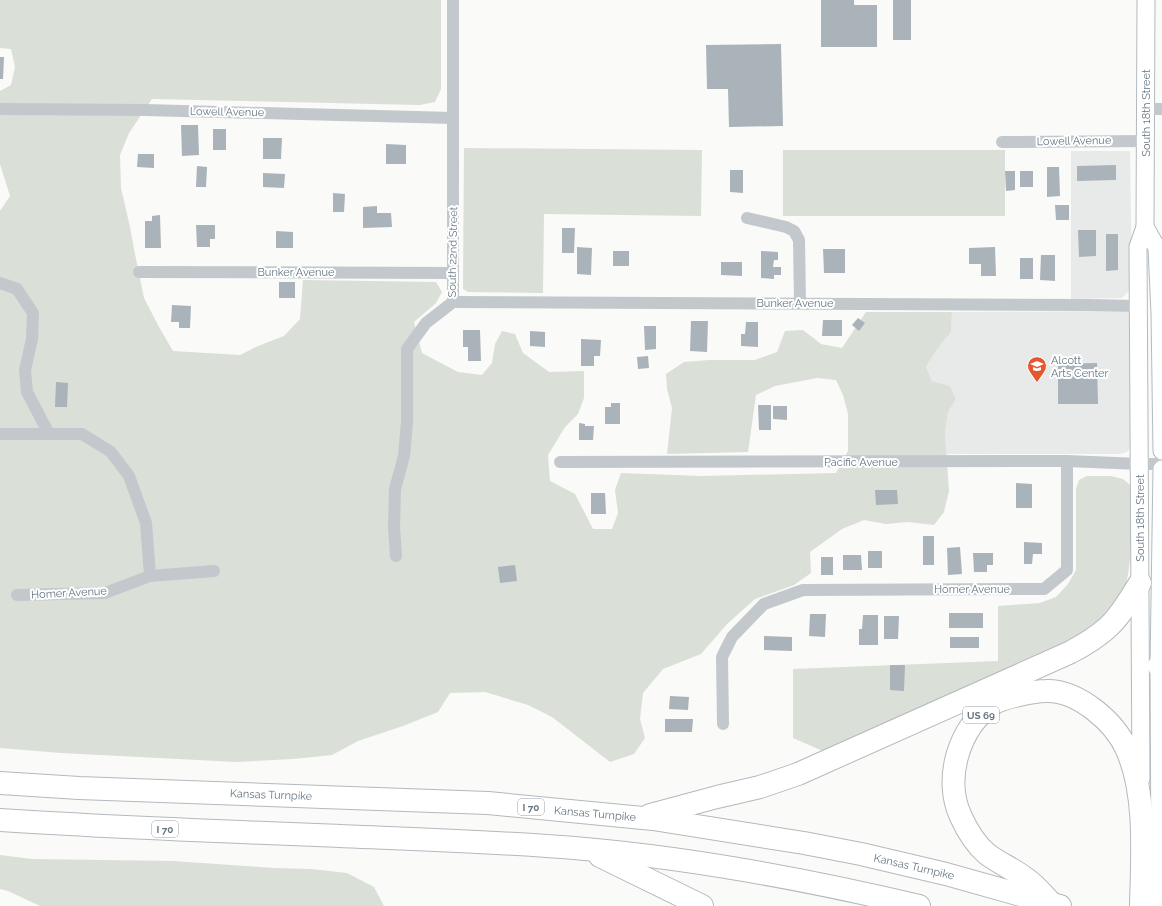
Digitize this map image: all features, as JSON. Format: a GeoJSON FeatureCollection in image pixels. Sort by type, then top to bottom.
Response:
{"type":"FeatureCollection","features":[{"type":"Feature","properties":{"kind":"highway"},"geometry":{"type":"LineString","coordinates":[[640,818],[760,787],[798,774],[1071,652],[1109,627],[1140,583]]}},
{"type":"Feature","properties":{"kind":"highway","name":"US 69"},"geometry":{"type":"LineString","coordinates":[[1057,905],[1026,878],[986,853],[972,837],[960,815],[953,791],[954,769],[960,748],[967,733],[978,717],[994,703],[1030,692],[1047,691],[1066,694],[1085,704],[1104,717],[1120,737],[1127,750],[1134,773],[1142,812],[1141,906]]}},
{"type":"Feature","properties":{"kind":"highway","name":"Kansas Turnpike"},"geometry":{"type":"LineString","coordinates":[[0,783],[79,788],[488,803],[640,818],[745,833],[854,853],[946,874],[1057,905]]}},
{"type":"Feature","properties":{"kind":"highway","name":"I 70"},"geometry":{"type":"LineString","coordinates":[[0,820],[118,828],[478,842],[586,850],[667,858],[760,873],[839,887],[919,906]]}},
{"type":"Feature","properties":{"kind":"highway"},"geometry":{"type":"LineString","coordinates":[[586,850],[702,906]]}},
{"type":"Feature","properties":{"kind":"highway","name":"South 18th Street"},"geometry":{"type":"LineString","coordinates":[[1160,906],[1161,858]]}},
{"type":"Feature","properties":{"kind":"main road","name":"South 18th Street"},"geometry":{"type":"LineString","coordinates":[[1142,812],[1138,247],[1145,227],[1147,140],[1154,109],[1146,0]]}},
{"type":"Feature","properties":{"kind":"main road"},"geometry":{"type":"LineString","coordinates":[[1145,227],[1157,248],[1161,313],[1162,451]]}},
{"type":"Feature","properties":{"kind":"main road","name":"South 18th Street"},"geometry":{"type":"LineString","coordinates":[[1161,858],[1162,469]]}},
{"type":"Feature","properties":{"kind":"street","name":"South 22nd Street"},"geometry":{"type":"LineString","coordinates":[[396,556],[394,527],[395,489],[404,456],[406,429],[407,349],[426,323],[453,302],[453,0]]}},
{"type":"Feature","properties":{"kind":"street","name":"Lowell Avenue"},"geometry":{"type":"LineString","coordinates":[[0,109],[145,110],[454,118]]}},
{"type":"Feature","properties":{"kind":"street","name":"Lowell Avenue"},"geometry":{"type":"LineString","coordinates":[[1002,142],[1147,140]]}},
{"type":"Feature","properties":{"kind":"street"},"geometry":{"type":"LineString","coordinates":[[747,218],[786,226],[794,231],[799,240],[800,303]]}},
{"type":"Feature","properties":{"kind":"street","name":"Bunker Avenue"},"geometry":{"type":"LineString","coordinates":[[139,272],[454,272]]}},
{"type":"Feature","properties":{"kind":"street"},"geometry":{"type":"LineString","coordinates":[[0,283],[17,289],[33,313],[32,339],[25,370],[27,392],[49,434]]}},
{"type":"Feature","properties":{"kind":"street","name":"Bunker Avenue"},"geometry":{"type":"LineString","coordinates":[[453,302],[1138,306]]}},
{"type":"Feature","properties":{"kind":"street"},"geometry":{"type":"LineString","coordinates":[[0,434],[82,434],[111,452],[129,476],[146,523],[150,576]]}},
{"type":"Feature","properties":{"kind":"street","name":"Pacific Avenue"},"geometry":{"type":"LineString","coordinates":[[560,462],[1067,461],[1162,464]]}},
{"type":"Feature","properties":{"kind":"street","name":"Homer Avenue"},"geometry":{"type":"LineString","coordinates":[[723,724],[722,657],[732,637],[764,604],[803,590],[1044,589],[1067,570],[1067,461]]}},
{"type":"Feature","properties":{"kind":"street","name":"Homer Avenue"},"geometry":{"type":"LineString","coordinates":[[17,595],[105,593],[150,576],[214,571]]}},
{"type":"Feature","properties":{"kind":"shaded area"},"geometry":{"type":"Polygon","coordinates":[[[0,0],[441,0],[441,89],[435,102],[420,105],[152,99],[129,133],[120,155],[121,188],[144,298],[173,351],[240,355],[284,336],[300,319],[303,280],[436,282],[442,292],[436,303],[414,322],[422,353],[458,372],[482,375],[492,363],[495,344],[502,331],[515,334],[523,353],[549,372],[584,371],[584,398],[578,414],[565,427],[548,455],[550,481],[575,494],[593,529],[612,529],[618,513],[615,490],[621,473],[701,476],[836,473],[848,451],[848,414],[843,395],[836,380],[817,378],[775,386],[756,395],[748,452],[667,454],[672,408],[667,389],[666,374],[684,362],[709,360],[755,360],[777,352],[785,331],[803,330],[821,344],[842,348],[866,312],[952,312],[951,332],[935,352],[926,367],[932,381],[950,386],[956,399],[948,412],[945,434],[949,491],[944,512],[934,525],[908,522],[886,524],[864,520],[842,529],[810,552],[811,573],[794,585],[755,599],[727,624],[701,654],[663,669],[643,693],[640,719],[645,738],[634,754],[610,762],[552,717],[528,705],[485,692],[450,693],[438,712],[403,726],[358,741],[332,755],[237,762],[61,753],[0,748],[0,211],[10,196],[0,164],[0,91],[11,85],[15,67],[11,49],[0,48],[0,0]]]}},
{"type":"Feature","properties":{"kind":"shaded area"},"geometry":{"type":"Polygon","coordinates":[[[464,148],[702,150],[701,216],[544,214],[543,293],[468,292],[463,289],[464,148]]]}},
{"type":"Feature","properties":{"kind":"shaded area"},"geometry":{"type":"Polygon","coordinates":[[[783,150],[1005,150],[1005,216],[783,216],[783,150]]]}},
{"type":"Feature","properties":{"kind":"shaded area"},"geometry":{"type":"Polygon","coordinates":[[[1071,151],[1130,151],[1132,282],[1128,292],[1122,298],[1071,299],[1071,151]]]}},
{"type":"Feature","properties":{"kind":"shaded area","name":"Alcott Arts Center"},"geometry":{"type":"Polygon","coordinates":[[[1123,311],[1132,313],[1132,445],[1127,452],[1121,454],[946,454],[945,434],[948,412],[956,399],[950,386],[932,381],[926,367],[935,352],[951,332],[952,312],[1123,311]]]}},
{"type":"Feature","properties":{"kind":"shaded area"},"geometry":{"type":"Polygon","coordinates":[[[1087,476],[1111,476],[1123,479],[1131,486],[1131,542],[1126,585],[1119,602],[1101,621],[1086,634],[825,752],[793,738],[793,669],[998,661],[998,606],[1040,603],[1056,597],[1068,584],[1076,570],[1076,489],[1079,480],[1087,476]]]}},
{"type":"Feature","properties":{"kind":"shaded area"},"geometry":{"type":"Polygon","coordinates":[[[0,855],[32,859],[173,861],[311,869],[347,873],[374,887],[384,906],[40,906],[8,891],[0,889],[0,855]]]}},
{"type":"Feature","properties":{"kind":"building"},"geometry":{"type":"Polygon","coordinates":[[[821,0],[854,0],[854,5],[877,5],[877,47],[821,47],[821,0]]]}},
{"type":"Feature","properties":{"kind":"building"},"geometry":{"type":"Polygon","coordinates":[[[893,0],[911,0],[911,40],[893,40],[893,0]]]}},
{"type":"Feature","properties":{"kind":"building"},"geometry":{"type":"Polygon","coordinates":[[[781,44],[783,126],[729,127],[728,89],[707,89],[706,45],[781,44]]]}},
{"type":"Feature","properties":{"kind":"building"},"geometry":{"type":"Polygon","coordinates":[[[0,57],[4,57],[3,79],[0,79],[0,57]]]}},
{"type":"Feature","properties":{"kind":"building"},"geometry":{"type":"Polygon","coordinates":[[[181,125],[198,125],[199,155],[182,156],[181,125]]]}},
{"type":"Feature","properties":{"kind":"building"},"geometry":{"type":"Polygon","coordinates":[[[213,129],[226,129],[226,150],[213,150],[213,129]]]}},
{"type":"Feature","properties":{"kind":"building"},"geometry":{"type":"Polygon","coordinates":[[[263,138],[282,138],[281,159],[263,159],[263,138]]]}},
{"type":"Feature","properties":{"kind":"building"},"geometry":{"type":"Polygon","coordinates":[[[386,144],[406,145],[406,164],[386,164],[386,144]]]}},
{"type":"Feature","properties":{"kind":"building"},"geometry":{"type":"Polygon","coordinates":[[[138,154],[154,154],[154,168],[137,167],[138,154]]]}},
{"type":"Feature","properties":{"kind":"building"},"geometry":{"type":"Polygon","coordinates":[[[1116,165],[1116,180],[1077,181],[1077,166],[1116,165]]]}},
{"type":"Feature","properties":{"kind":"building"},"geometry":{"type":"Polygon","coordinates":[[[197,166],[207,167],[206,187],[196,187],[197,166]]]}},
{"type":"Feature","properties":{"kind":"building"},"geometry":{"type":"Polygon","coordinates":[[[1047,167],[1059,167],[1060,196],[1047,197],[1047,167]]]}},
{"type":"Feature","properties":{"kind":"building"},"geometry":{"type":"Polygon","coordinates":[[[730,170],[743,170],[743,193],[730,192],[730,170]]]}},
{"type":"Feature","properties":{"kind":"building"},"geometry":{"type":"Polygon","coordinates":[[[1005,171],[1015,171],[1015,190],[1006,191],[1005,171]]]}},
{"type":"Feature","properties":{"kind":"building"},"geometry":{"type":"Polygon","coordinates":[[[1020,171],[1033,171],[1033,187],[1020,187],[1020,171]]]}},
{"type":"Feature","properties":{"kind":"building"},"geometry":{"type":"Polygon","coordinates":[[[263,173],[285,174],[284,188],[263,187],[263,173]]]}},
{"type":"Feature","properties":{"kind":"building"},"geometry":{"type":"Polygon","coordinates":[[[333,193],[345,194],[344,212],[333,212],[333,193]]]}},
{"type":"Feature","properties":{"kind":"building"},"geometry":{"type":"Polygon","coordinates":[[[1055,205],[1069,205],[1069,220],[1056,220],[1055,205]]]}},
{"type":"Feature","properties":{"kind":"building"},"geometry":{"type":"Polygon","coordinates":[[[377,206],[377,213],[391,213],[392,227],[363,228],[363,207],[377,206]]]}},
{"type":"Feature","properties":{"kind":"building"},"geometry":{"type":"Polygon","coordinates":[[[160,215],[161,248],[145,248],[145,221],[152,221],[152,216],[160,215]]]}},
{"type":"Feature","properties":{"kind":"building"},"geometry":{"type":"Polygon","coordinates":[[[196,225],[215,225],[215,239],[210,239],[210,247],[197,247],[196,225]]]}},
{"type":"Feature","properties":{"kind":"building"},"geometry":{"type":"Polygon","coordinates":[[[562,228],[575,228],[574,253],[562,253],[562,228]]]}},
{"type":"Feature","properties":{"kind":"building"},"geometry":{"type":"Polygon","coordinates":[[[1078,230],[1096,230],[1096,256],[1079,257],[1078,230]]]}},
{"type":"Feature","properties":{"kind":"building"},"geometry":{"type":"Polygon","coordinates":[[[276,231],[293,232],[293,248],[276,248],[276,231]]]}},
{"type":"Feature","properties":{"kind":"building"},"geometry":{"type":"Polygon","coordinates":[[[1106,234],[1118,234],[1118,270],[1106,271],[1106,234]]]}},
{"type":"Feature","properties":{"kind":"building"},"geometry":{"type":"Polygon","coordinates":[[[577,247],[592,248],[591,275],[577,274],[577,247]]]}},
{"type":"Feature","properties":{"kind":"building"},"geometry":{"type":"Polygon","coordinates":[[[995,247],[996,276],[981,276],[981,264],[969,264],[969,248],[995,247]]]}},
{"type":"Feature","properties":{"kind":"building"},"geometry":{"type":"Polygon","coordinates":[[[823,249],[845,249],[845,273],[824,273],[823,249]]]}},
{"type":"Feature","properties":{"kind":"building"},"geometry":{"type":"Polygon","coordinates":[[[613,251],[629,251],[629,266],[613,266],[613,251]]]}},
{"type":"Feature","properties":{"kind":"building"},"geometry":{"type":"Polygon","coordinates":[[[761,251],[778,252],[778,260],[774,260],[773,267],[781,267],[781,275],[774,275],[774,279],[761,278],[761,251]]]}},
{"type":"Feature","properties":{"kind":"building"},"geometry":{"type":"Polygon","coordinates":[[[1041,255],[1055,255],[1055,281],[1040,280],[1041,255]]]}},
{"type":"Feature","properties":{"kind":"building"},"geometry":{"type":"Polygon","coordinates":[[[1020,258],[1033,258],[1033,279],[1020,279],[1020,258]]]}},
{"type":"Feature","properties":{"kind":"building"},"geometry":{"type":"Polygon","coordinates":[[[721,262],[742,262],[742,276],[721,275],[721,262]]]}},
{"type":"Feature","properties":{"kind":"building"},"geometry":{"type":"Polygon","coordinates":[[[279,282],[295,282],[295,298],[279,298],[279,282]]]}},
{"type":"Feature","properties":{"kind":"building"},"geometry":{"type":"Polygon","coordinates":[[[172,305],[191,306],[190,328],[179,328],[179,322],[171,322],[172,305]]]}},
{"type":"Feature","properties":{"kind":"building"},"geometry":{"type":"Polygon","coordinates":[[[858,318],[865,323],[859,331],[852,325],[858,318]]]}},
{"type":"Feature","properties":{"kind":"building"},"geometry":{"type":"Polygon","coordinates":[[[823,320],[842,320],[842,336],[822,336],[823,320]]]}},
{"type":"Feature","properties":{"kind":"building"},"geometry":{"type":"Polygon","coordinates":[[[691,321],[708,321],[707,352],[690,351],[691,321]]]}},
{"type":"Feature","properties":{"kind":"building"},"geometry":{"type":"Polygon","coordinates":[[[746,322],[758,322],[758,347],[741,346],[741,334],[745,334],[746,322]]]}},
{"type":"Feature","properties":{"kind":"building"},"geometry":{"type":"Polygon","coordinates":[[[644,326],[656,326],[656,349],[645,350],[644,326]]]}},
{"type":"Feature","properties":{"kind":"building"},"geometry":{"type":"Polygon","coordinates":[[[463,330],[480,330],[481,361],[468,361],[468,347],[463,347],[463,330]]]}},
{"type":"Feature","properties":{"kind":"building"},"geometry":{"type":"Polygon","coordinates":[[[530,331],[545,332],[545,347],[530,346],[530,331]]]}},
{"type":"Feature","properties":{"kind":"building"},"geometry":{"type":"Polygon","coordinates":[[[581,339],[601,340],[600,356],[594,356],[594,366],[581,366],[581,339]]]}},
{"type":"Feature","properties":{"kind":"building"},"geometry":{"type":"Polygon","coordinates":[[[648,356],[649,368],[638,369],[637,357],[648,356]]]}},
{"type":"Feature","properties":{"kind":"building"},"geometry":{"type":"Polygon","coordinates":[[[1097,363],[1098,404],[1058,404],[1058,364],[1097,363]]]}},
{"type":"Feature","properties":{"kind":"building"},"geometry":{"type":"Polygon","coordinates":[[[56,382],[68,383],[67,407],[55,407],[56,382]]]}},
{"type":"Feature","properties":{"kind":"building"},"geometry":{"type":"Polygon","coordinates":[[[611,403],[620,403],[620,424],[605,424],[605,407],[611,407],[611,403]]]}},
{"type":"Feature","properties":{"kind":"building"},"geometry":{"type":"Polygon","coordinates":[[[758,405],[771,405],[771,430],[759,430],[758,405]]]}},
{"type":"Feature","properties":{"kind":"building"},"geometry":{"type":"Polygon","coordinates":[[[773,406],[787,406],[787,420],[773,419],[773,406]]]}},
{"type":"Feature","properties":{"kind":"building"},"geometry":{"type":"Polygon","coordinates":[[[579,423],[585,424],[585,426],[594,426],[593,440],[579,440],[579,423]]]}},
{"type":"Feature","properties":{"kind":"building"},"geometry":{"type":"Polygon","coordinates":[[[1016,483],[1032,484],[1032,508],[1016,508],[1016,483]]]}},
{"type":"Feature","properties":{"kind":"building"},"geometry":{"type":"Polygon","coordinates":[[[875,490],[897,490],[898,504],[876,505],[875,490]]]}},
{"type":"Feature","properties":{"kind":"building"},"geometry":{"type":"Polygon","coordinates":[[[591,493],[605,493],[606,514],[591,514],[591,493]]]}},
{"type":"Feature","properties":{"kind":"building"},"geometry":{"type":"Polygon","coordinates":[[[923,536],[934,536],[934,565],[923,565],[923,536]]]}},
{"type":"Feature","properties":{"kind":"building"},"geometry":{"type":"Polygon","coordinates":[[[1024,542],[1042,543],[1042,554],[1033,554],[1032,564],[1024,564],[1024,542]]]}},
{"type":"Feature","properties":{"kind":"building"},"geometry":{"type":"Polygon","coordinates":[[[960,547],[962,574],[948,575],[947,548],[960,547]]]}},
{"type":"Feature","properties":{"kind":"building"},"geometry":{"type":"Polygon","coordinates":[[[868,551],[882,551],[882,568],[868,568],[868,551]]]}},
{"type":"Feature","properties":{"kind":"building"},"geometry":{"type":"Polygon","coordinates":[[[973,553],[993,553],[993,565],[987,565],[987,572],[974,572],[973,553]]]}},
{"type":"Feature","properties":{"kind":"building"},"geometry":{"type":"Polygon","coordinates":[[[843,555],[861,555],[862,570],[843,570],[843,555]]]}},
{"type":"Feature","properties":{"kind":"building"},"geometry":{"type":"Polygon","coordinates":[[[821,557],[833,557],[833,575],[821,575],[821,557]]]}},
{"type":"Feature","properties":{"kind":"building"},"geometry":{"type":"Polygon","coordinates":[[[515,565],[517,581],[500,583],[498,567],[515,565]]]}},
{"type":"Feature","properties":{"kind":"building"},"geometry":{"type":"Polygon","coordinates":[[[949,613],[983,613],[983,628],[949,628],[949,613]]]}},
{"type":"Feature","properties":{"kind":"building"},"geometry":{"type":"Polygon","coordinates":[[[810,614],[826,614],[825,637],[809,636],[810,614]]]}},
{"type":"Feature","properties":{"kind":"building"},"geometry":{"type":"Polygon","coordinates":[[[863,615],[878,615],[878,645],[859,645],[859,629],[862,629],[863,615]]]}},
{"type":"Feature","properties":{"kind":"building"},"geometry":{"type":"Polygon","coordinates":[[[884,616],[899,616],[898,639],[884,639],[884,616]]]}},
{"type":"Feature","properties":{"kind":"building"},"geometry":{"type":"Polygon","coordinates":[[[764,636],[792,637],[792,651],[764,650],[764,636]]]}},
{"type":"Feature","properties":{"kind":"building"},"geometry":{"type":"Polygon","coordinates":[[[950,637],[979,637],[979,648],[950,648],[950,637]]]}},
{"type":"Feature","properties":{"kind":"building"},"geometry":{"type":"Polygon","coordinates":[[[890,665],[905,665],[904,691],[890,690],[890,665]]]}},
{"type":"Feature","properties":{"kind":"building"},"geometry":{"type":"Polygon","coordinates":[[[670,696],[689,697],[688,710],[669,709],[670,696]]]}},
{"type":"Feature","properties":{"kind":"building"},"geometry":{"type":"Polygon","coordinates":[[[665,719],[693,719],[692,732],[665,732],[665,719]]]}},
{"type":"Feature","properties":{"kind":"place","name":"Alcott Arts Center"},"geometry":{"type":"Point","coordinates":[1037,383]}}]}
